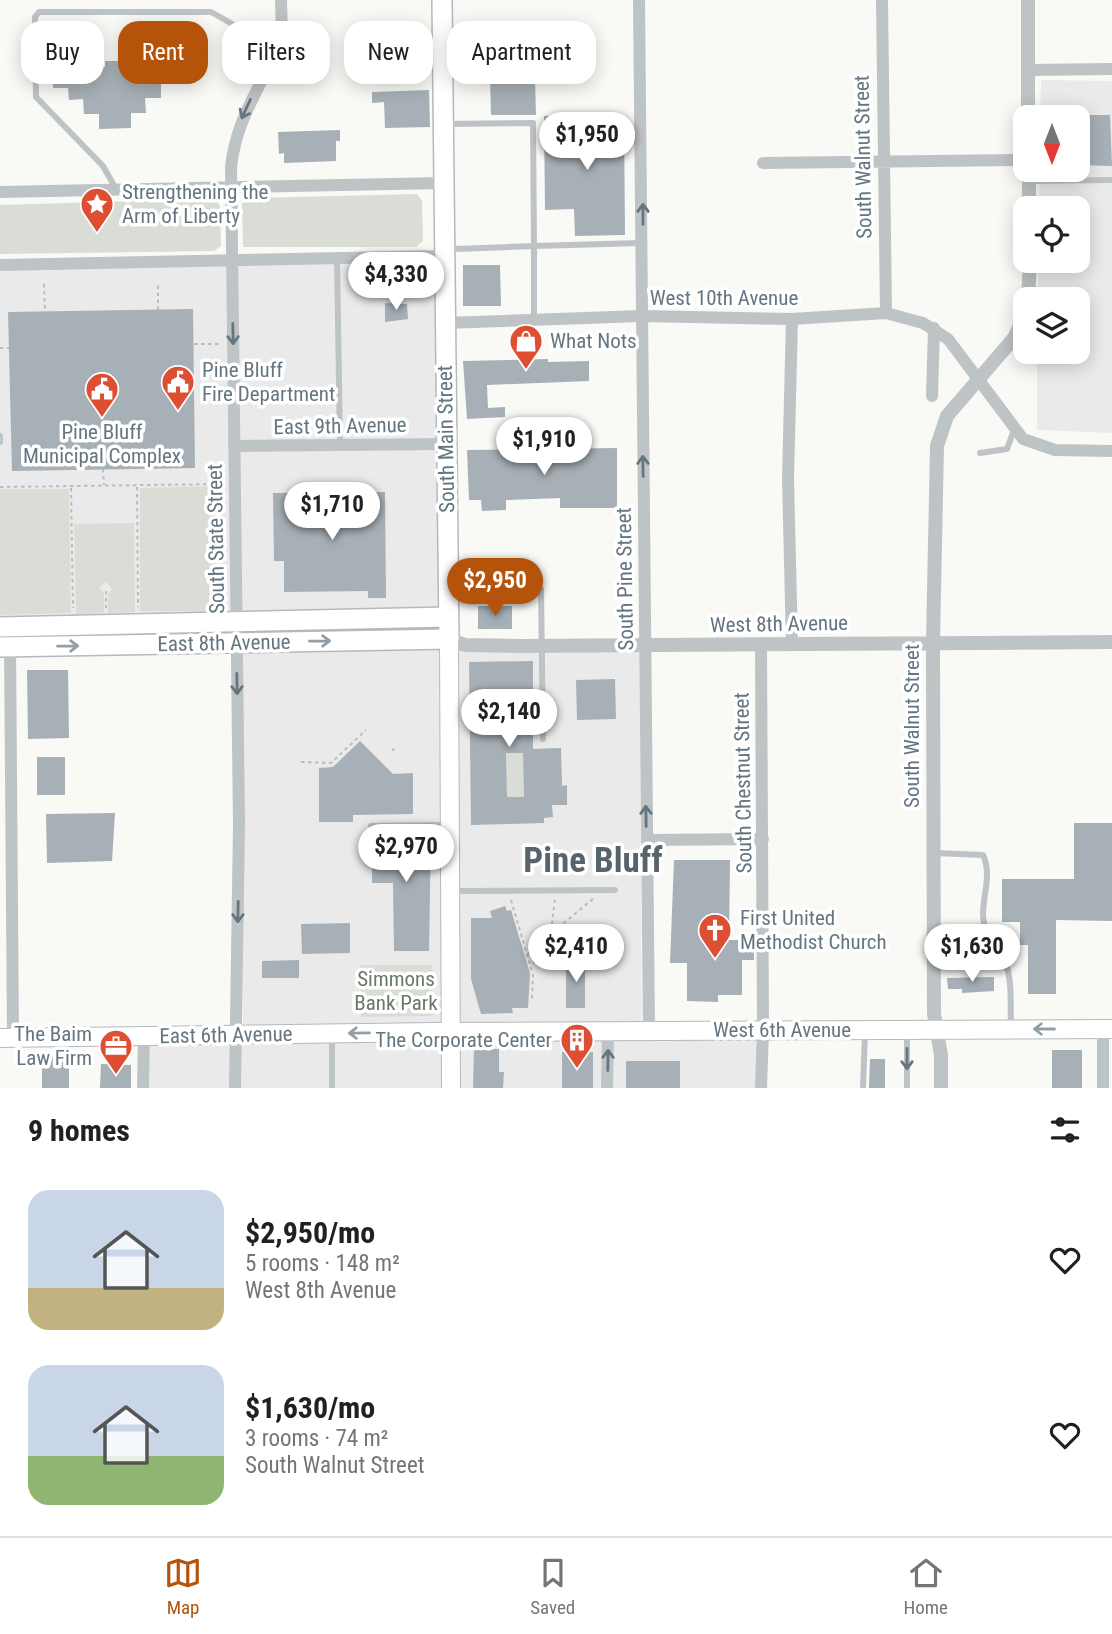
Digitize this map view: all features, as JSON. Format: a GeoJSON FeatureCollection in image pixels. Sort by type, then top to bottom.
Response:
{"type":"FeatureCollection","features":[{"type":"Feature","properties":{"kind":"main road","name":"South Main Street"},"geometry":{"type":"LineString","coordinates":[[442,0],[451,1088]]}},
{"type":"Feature","properties":{"kind":"main road","name":"East 8th Avenue"},"geometry":{"type":"LineString","coordinates":[[5,637],[236,622],[448,617]]}},
{"type":"Feature","properties":{"kind":"main road","name":"East 8th Avenue"},"geometry":{"type":"LineString","coordinates":[[5,637],[236,643],[449,639]]}},
{"type":"Feature","properties":{"kind":"main road","name":"West 6th Avenue"},"geometry":{"type":"LineString","coordinates":[[452,1032],[1107,1029]]}},
{"type":"Feature","properties":{"kind":"main road","name":"East 6th Avenue"},"geometry":{"type":"LineString","coordinates":[[7,1038],[452,1032]]}},
{"type":"Feature","properties":{"kind":"street","name":"South State Street"},"geometry":{"type":"LineString","coordinates":[[281,0],[281,21]]}},
{"type":"Feature","properties":{"kind":"street","name":"South Pine Street"},"geometry":{"type":"LineString","coordinates":[[639,0],[649,1031]]}},
{"type":"Feature","properties":{"kind":"street","name":"South Walnut Street"},"geometry":{"type":"LineString","coordinates":[[882,0],[886,313]]}},
{"type":"Feature","properties":{"kind":"street"},"geometry":{"type":"LineString","coordinates":[[1028,0],[1028,105]]}},
{"type":"Feature","properties":{"kind":"street"},"geometry":{"type":"LineString","coordinates":[[1028,70],[1112,69]]}},
{"type":"Feature","properties":{"kind":"street","name":"South State Street"},"geometry":{"type":"LineString","coordinates":[[235,1088],[239,824],[232,188],[237,132],[259,84]]}},
{"type":"Feature","properties":{"kind":"street"},"geometry":{"type":"LineString","coordinates":[[763,163],[1013,160]]}},
{"type":"Feature","properties":{"kind":"street"},"geometry":{"type":"LineString","coordinates":[[0,192],[443,183]]}},
{"type":"Feature","properties":{"kind":"street"},"geometry":{"type":"LineString","coordinates":[[0,265],[443,256]]}},
{"type":"Feature","properties":{"kind":"street","name":"West 10th Avenue"},"geometry":{"type":"LineString","coordinates":[[444,323],[641,316],[792,319],[886,313],[934,328],[948,339],[979,378],[1014,430]]}},
{"type":"Feature","properties":{"kind":"street"},"geometry":{"type":"LineString","coordinates":[[792,319],[788,478],[792,645]]}},
{"type":"Feature","properties":{"kind":"street"},"geometry":{"type":"LineString","coordinates":[[932,396],[934,328]]}},
{"type":"Feature","properties":{"kind":"street","name":"South Walnut Street"},"geometry":{"type":"LineString","coordinates":[[941,1088],[942,1055],[934,1014],[933,642],[937,446],[947,416],[1013,339]]}},
{"type":"Feature","properties":{"kind":"street"},"geometry":{"type":"LineString","coordinates":[[1014,430],[1037,446],[1055,450],[1112,451]]}},
{"type":"Feature","properties":{"kind":"street","name":"East 9th Avenue"},"geometry":{"type":"LineString","coordinates":[[234,446],[446,444]]}},
{"type":"Feature","properties":{"kind":"street"},"geometry":{"type":"LineString","coordinates":[[5,637],[7,1038]]}},
{"type":"Feature","properties":{"kind":"street","name":"West 8th Avenue"},"geometry":{"type":"LineString","coordinates":[[449,639],[466,645],[541,646],[1112,642]]}},
{"type":"Feature","properties":{"kind":"street","name":"South Chestnut Street"},"geometry":{"type":"LineString","coordinates":[[761,645],[761,1088]]}},
{"type":"Feature","properties":{"kind":"street"},"geometry":{"type":"LineString","coordinates":[[647,840],[763,839]]}},
{"type":"Feature","properties":{"kind":"street"},"geometry":{"type":"LineString","coordinates":[[1103,1088],[1107,1029]]}},
{"type":"Feature","properties":{"kind":"street"},"geometry":{"type":"LineString","coordinates":[[607,1088],[608,1031]]}},
{"type":"Feature","properties":{"kind":"street"},"geometry":{"type":"LineString","coordinates":[[143,1088],[144,1037]]}},
{"type":"Feature","properties":{"kind":"lane"},"geometry":{"type":"LineString","coordinates":[[116,190],[109,173],[36,97],[35,18],[39,12],[211,12],[227,21]]}},
{"type":"Feature","properties":{"kind":"lane"},"geometry":{"type":"LineString","coordinates":[[444,124],[533,123],[534,320]]}},
{"type":"Feature","properties":{"kind":"lane"},"geometry":{"type":"LineString","coordinates":[[1090,179],[1112,180]]}},
{"type":"Feature","properties":{"kind":"lane"},"geometry":{"type":"LineString","coordinates":[[443,256],[455,249],[642,243]]}},
{"type":"Feature","properties":{"kind":"lane"},"geometry":{"type":"LineString","coordinates":[[337,258],[340,446]]}},
{"type":"Feature","properties":{"kind":"lane"},"geometry":{"type":"LineString","coordinates":[[980,453],[1007,449],[1014,430]]}},
{"type":"Feature","properties":{"kind":"lane"},"geometry":{"type":"LineString","coordinates":[[0,436],[0,442]]}},
{"type":"Feature","properties":{"kind":"lane"},"geometry":{"type":"LineString","coordinates":[[448,579],[528,577],[541,589],[542,739]]}},
{"type":"Feature","properties":{"kind":"lane"},"geometry":{"type":"LineString","coordinates":[[371,826],[450,825]]}},
{"type":"Feature","properties":{"kind":"lane"},"geometry":{"type":"LineString","coordinates":[[934,853],[983,855],[986,862],[986,897],[982,913],[991,940],[1006,964],[1011,1029]]}},
{"type":"Feature","properties":{"kind":"lane"},"geometry":{"type":"LineString","coordinates":[[451,891],[615,890]]}},
{"type":"Feature","properties":{"kind":"lane"},"geometry":{"type":"LineString","coordinates":[[934,942],[991,940]]}},
{"type":"Feature","properties":{"kind":"lane"},"geometry":{"type":"LineString","coordinates":[[863,1088],[865,1029]]}},
{"type":"Feature","properties":{"kind":"lane"},"geometry":{"type":"LineString","coordinates":[[907,1029],[907,1088]]}},
{"type":"Feature","properties":{"kind":"lane"},"geometry":{"type":"LineString","coordinates":[[331,1088],[332,1033]]}},
{"type":"Feature","properties":{"kind":"path"},"geometry":{"type":"LineString","coordinates":[[158,282],[158,310]]}},
{"type":"Feature","properties":{"kind":"path"},"geometry":{"type":"LineString","coordinates":[[44,284],[45,312]]}},
{"type":"Feature","properties":{"kind":"path"},"geometry":{"type":"LineString","coordinates":[[194,344],[224,344]]}},
{"type":"Feature","properties":{"kind":"path"},"geometry":{"type":"LineString","coordinates":[[0,348],[9,348]]}},
{"type":"Feature","properties":{"kind":"path"},"geometry":{"type":"LineString","coordinates":[[103,469],[104,486]]}},
{"type":"Feature","properties":{"kind":"path"},"geometry":{"type":"LineString","coordinates":[[0,487],[226,484]]}},
{"type":"Feature","properties":{"kind":"path"},"geometry":{"type":"LineString","coordinates":[[137,485],[138,615]]}},
{"type":"Feature","properties":{"kind":"path"},"geometry":{"type":"LineString","coordinates":[[71,486],[73,616]]}},
{"type":"Feature","properties":{"kind":"path"},"geometry":{"type":"LineString","coordinates":[[106,591],[106,616]]}},
{"type":"Feature","properties":{"kind":"path"},"geometry":{"type":"LineString","coordinates":[[301,762],[331,763],[366,730]]}},
{"type":"Feature","properties":{"kind":"path"},"geometry":{"type":"LineString","coordinates":[[392,751],[396,746]]}},
{"type":"Feature","properties":{"kind":"path"},"geometry":{"type":"LineString","coordinates":[[527,955],[552,925],[555,897]]}},
{"type":"Feature","properties":{"kind":"path"},"geometry":{"type":"LineString","coordinates":[[531,968],[557,929],[596,897]]}},
{"type":"Feature","properties":{"kind":"path"},"geometry":{"type":"LineString","coordinates":[[511,899],[531,968],[532,1000]]}},
{"type":"Feature","properties":{"kind":"path"},"geometry":{"type":"LineString","coordinates":[[552,925],[557,929],[605,928]]}},
{"type":"Feature","properties":{"kind":"path"},"geometry":{"type":"LineString","coordinates":[[545,934],[551,939]]}},
{"type":"Feature","properties":{"kind":"path"},"geometry":{"type":"LineString","coordinates":[[536,944],[544,949]]}},
{"type":"Feature","properties":{"kind":"shaded area"},"geometry":{"type":"Polygon","coordinates":[[[1041,80],[1112,81],[1112,433],[1037,430],[1037,364],[1090,364],[1090,287],[1038,287],[1039,273],[1090,273],[1090,196],[1039,196],[1040,182],[1090,182],[1090,105],[1040,105],[1041,80]]]}},
{"type":"Feature","properties":{"kind":"shaded area"},"geometry":{"type":"Polygon","coordinates":[[[435,260],[441,648],[640,650],[642,1039],[758,1035],[757,1088],[149,1088],[150,1041],[243,1030],[242,618],[0,623],[0,270],[435,260]]]}},
{"type":"Feature","properties":{"kind":"green space"},"geometry":{"type":"Polygon","coordinates":[[[417,194],[422,201],[423,241],[416,247],[243,247],[242,204],[249,198],[417,194]]]}},
{"type":"Feature","properties":{"kind":"green space"},"geometry":{"type":"Polygon","coordinates":[[[206,199],[218,202],[220,207],[221,246],[214,251],[0,254],[0,205],[206,199]]]}},
{"type":"Feature","properties":{"kind":"green space"},"geometry":{"type":"Polygon","coordinates":[[[223,486],[225,607],[219,611],[140,611],[140,488],[223,486]]]}},
{"type":"Feature","properties":{"kind":"green space"},"geometry":{"type":"Polygon","coordinates":[[[0,489],[69,489],[71,613],[0,615],[0,489]]]}},
{"type":"Feature","properties":{"kind":"green space"},"geometry":{"type":"Polygon","coordinates":[[[134,523],[135,612],[108,613],[108,594],[112,589],[106,582],[99,588],[104,594],[104,613],[76,614],[74,524],[134,523]]]}},
{"type":"Feature","properties":{"kind":"green space"},"geometry":{"type":"Polygon","coordinates":[[[506,753],[523,753],[524,797],[507,797],[506,753]]]}},
{"type":"Feature","properties":{"kind":"green space","name":"Simmons Bank Park"},"geometry":{"type":"Polygon","coordinates":[[[360,965],[432,965],[433,1016],[361,1017],[360,965]]]}},
{"type":"Feature","properties":{"kind":"building"},"geometry":{"type":"Polygon","coordinates":[[[105,61],[118,61],[118,84],[161,84],[161,98],[145,98],[146,113],[131,113],[131,128],[99,129],[99,114],[84,114],[83,99],[69,100],[68,88],[53,88],[53,84],[104,84],[105,61]]]}},
{"type":"Feature","properties":{"kind":"building"},"geometry":{"type":"Polygon","coordinates":[[[490,84],[535,84],[536,115],[491,115],[490,84]]]}},
{"type":"Feature","properties":{"kind":"building"},"geometry":{"type":"Polygon","coordinates":[[[429,90],[430,127],[385,128],[384,102],[372,103],[372,92],[429,90]]]}},
{"type":"Feature","properties":{"kind":"building"},"geometry":{"type":"Polygon","coordinates":[[[1090,115],[1110,115],[1112,166],[1090,165],[1090,115]]]}},
{"type":"Feature","properties":{"kind":"building"},"geometry":{"type":"Polygon","coordinates":[[[544,116],[624,116],[625,235],[575,236],[574,209],[545,210],[544,116]]]}},
{"type":"Feature","properties":{"kind":"building"},"geometry":{"type":"Polygon","coordinates":[[[340,130],[340,141],[336,141],[336,161],[284,163],[284,153],[279,154],[278,132],[340,130]]]}},
{"type":"Feature","properties":{"kind":"building"},"geometry":{"type":"Polygon","coordinates":[[[463,265],[500,265],[501,306],[463,306],[463,265]]]}},
{"type":"Feature","properties":{"kind":"building"},"geometry":{"type":"Polygon","coordinates":[[[385,303],[407,304],[408,319],[385,322],[385,303]]]}},
{"type":"Feature","properties":{"kind":"building","name":"Pine Bluff Municipal Complex"},"geometry":{"type":"Polygon","coordinates":[[[193,309],[195,468],[12,471],[8,312],[193,309]]]}},
{"type":"Feature","properties":{"kind":"building","name":"What Nots"},"geometry":{"type":"Polygon","coordinates":[[[548,359],[548,362],[589,361],[589,381],[487,385],[488,408],[505,407],[505,417],[467,419],[463,361],[548,359]]]}},
{"type":"Feature","properties":{"kind":"building"},"geometry":{"type":"Polygon","coordinates":[[[617,448],[617,508],[560,508],[560,498],[506,500],[506,510],[482,511],[481,500],[469,500],[467,450],[617,448]]]}},
{"type":"Feature","properties":{"kind":"building"},"geometry":{"type":"Polygon","coordinates":[[[385,492],[386,598],[368,598],[368,591],[284,592],[284,561],[274,561],[273,493],[385,492]]]}},
{"type":"Feature","properties":{"kind":"building"},"geometry":{"type":"Polygon","coordinates":[[[478,606],[512,606],[512,629],[478,629],[478,606]]]}},
{"type":"Feature","properties":{"kind":"building"},"geometry":{"type":"Polygon","coordinates":[[[533,661],[533,749],[561,748],[562,786],[567,785],[567,805],[552,805],[553,817],[544,818],[544,823],[471,825],[469,662],[533,661]],[[506,753],[507,797],[524,797],[523,753],[506,753]]]}},
{"type":"Feature","properties":{"kind":"building"},"geometry":{"type":"Polygon","coordinates":[[[27,670],[68,670],[69,738],[28,739],[27,670]]]}},
{"type":"Feature","properties":{"kind":"building"},"geometry":{"type":"Polygon","coordinates":[[[615,679],[616,719],[577,720],[576,680],[615,679]]]}},
{"type":"Feature","properties":{"kind":"building"},"geometry":{"type":"Polygon","coordinates":[[[360,741],[393,774],[413,773],[413,814],[353,815],[353,822],[319,822],[319,768],[333,767],[360,741]]]}},
{"type":"Feature","properties":{"kind":"building"},"geometry":{"type":"Polygon","coordinates":[[[37,757],[65,757],[65,795],[37,795],[37,757]]]}},
{"type":"Feature","properties":{"kind":"building"},"geometry":{"type":"Polygon","coordinates":[[[115,813],[112,861],[47,863],[46,814],[115,813]]]}},
{"type":"Feature","properties":{"kind":"building"},"geometry":{"type":"Polygon","coordinates":[[[1074,823],[1112,823],[1112,921],[1056,920],[1056,994],[1028,994],[1028,945],[1020,945],[1020,922],[1002,922],[1002,879],[1074,879],[1074,823]]]}},
{"type":"Feature","properties":{"kind":"building"},"geometry":{"type":"Polygon","coordinates":[[[431,831],[429,951],[394,951],[393,883],[372,883],[372,832],[431,831]]]}},
{"type":"Feature","properties":{"kind":"building"},"geometry":{"type":"Polygon","coordinates":[[[674,860],[730,860],[729,940],[754,940],[754,960],[742,960],[742,995],[718,995],[718,1002],[687,1001],[687,963],[670,963],[674,860]]]}},
{"type":"Feature","properties":{"kind":"building"},"geometry":{"type":"Polygon","coordinates":[[[505,906],[507,911],[511,910],[530,973],[528,1008],[512,1008],[513,1013],[481,1014],[471,979],[471,918],[492,918],[490,911],[505,906]]]}},
{"type":"Feature","properties":{"kind":"building"},"geometry":{"type":"Polygon","coordinates":[[[350,923],[350,953],[302,954],[301,924],[350,923]]]}},
{"type":"Feature","properties":{"kind":"building"},"geometry":{"type":"Polygon","coordinates":[[[566,959],[585,959],[585,1008],[566,1008],[566,959]]]}},
{"type":"Feature","properties":{"kind":"building"},"geometry":{"type":"Polygon","coordinates":[[[299,960],[299,978],[262,978],[262,961],[299,960]]]}},
{"type":"Feature","properties":{"kind":"building"},"geometry":{"type":"Polygon","coordinates":[[[994,977],[994,991],[962,993],[962,989],[948,989],[947,978],[994,977]]]}},
{"type":"Feature","properties":{"kind":"building"},"geometry":{"type":"Polygon","coordinates":[[[474,1049],[499,1049],[499,1072],[504,1072],[503,1088],[473,1088],[474,1049]]]}},
{"type":"Feature","properties":{"kind":"building"},"geometry":{"type":"Polygon","coordinates":[[[1052,1050],[1082,1050],[1082,1088],[1052,1088],[1052,1050]]]}},
{"type":"Feature","properties":{"kind":"building","name":"The Corporate Center"},"geometry":{"type":"Polygon","coordinates":[[[562,1052],[593,1052],[593,1088],[562,1088],[562,1052]]]}},
{"type":"Feature","properties":{"kind":"building"},"geometry":{"type":"Polygon","coordinates":[[[69,1054],[69,1088],[42,1088],[42,1055],[69,1054]]]}},
{"type":"Feature","properties":{"kind":"building"},"geometry":{"type":"Polygon","coordinates":[[[870,1059],[885,1059],[885,1088],[869,1088],[870,1059]]]}},
{"type":"Feature","properties":{"kind":"building"},"geometry":{"type":"Polygon","coordinates":[[[626,1061],[680,1061],[680,1088],[626,1088],[626,1061]]]}},
{"type":"Feature","properties":{"kind":"building","name":"The Baim Law Firm"},"geometry":{"type":"Polygon","coordinates":[[[101,1064],[131,1065],[131,1088],[100,1088],[101,1064]]]}},
{"type":"Feature","properties":{"kind":"place","name":"Strengthening the Arm of Liberty"},"geometry":{"type":"Point","coordinates":[97,234]}},
{"type":"Feature","properties":{"kind":"place","name":"What Nots"},"geometry":{"type":"Point","coordinates":[526,371]}},
{"type":"Feature","properties":{"kind":"place","name":"Pine Bluff Fire Department"},"geometry":{"type":"Point","coordinates":[178,412]}},
{"type":"Feature","properties":{"kind":"place","name":"Pine Bluff Municipal Complex"},"geometry":{"type":"Point","coordinates":[102,419]}},
{"type":"Feature","properties":{"kind":"place","name":"First United Methodist Church"},"geometry":{"type":"Point","coordinates":[715,960]}},
{"type":"Feature","properties":{"kind":"place","name":"The Corporate Center"},"geometry":{"type":"Point","coordinates":[577,1070]}},
{"type":"Feature","properties":{"kind":"place","name":"The Baim Law Firm"},"geometry":{"type":"Point","coordinates":[116,1076]}},
{"type":"Feature","properties":{"kind":"district","name":"Pine Bluff"},"geometry":{"type":"Point","coordinates":[593,860]}}]}
